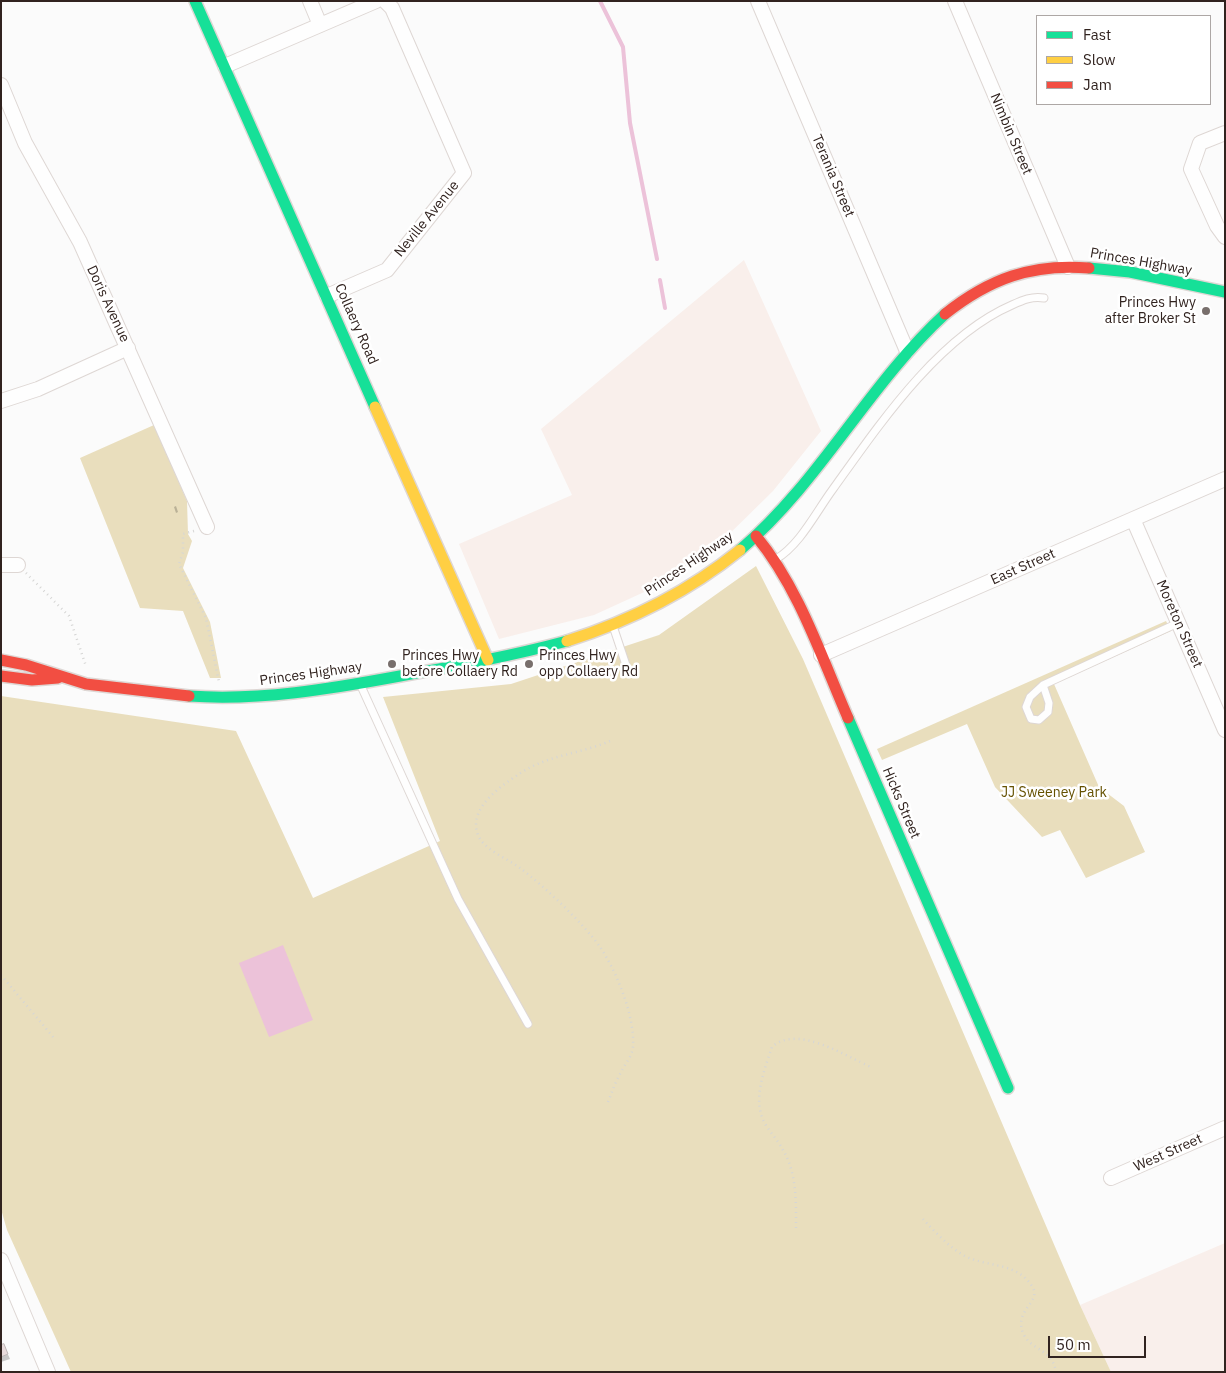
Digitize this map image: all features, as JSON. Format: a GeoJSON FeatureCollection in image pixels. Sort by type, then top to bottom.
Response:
{"type":"FeatureCollection","features":[{"type":"Feature","properties":{"kind":"main road","name":"Collaery Road"},"geometry":{"type":"LineString","coordinates":[[196,1],[488,660]]}},
{"type":"Feature","properties":{"kind":"main road","name":"Princes Highway"},"geometry":{"type":"LineString","coordinates":[[1,676],[32,680],[62,678],[174,695],[242,698],[290,694],[360,683],[488,660],[573,640],[613,626],[676,594],[714,569],[756,536],[789,502],[907,351],[947,311],[990,282],[1035,269],[1068,267],[1122,272],[1225,292]]}},
{"type":"Feature","properties":{"kind":"main road","name":"Hicks Street"},"geometry":{"type":"LineString","coordinates":[[756,536],[775,559],[821,655],[1008,1088]]}},
{"type":"Feature","properties":{"kind":"main road","name":"Princes Highway"},"geometry":{"type":"LineString","coordinates":[[1,660],[36,666],[62,678]]}},
{"type":"Feature","properties":{"kind":"street"},"geometry":{"type":"LineString","coordinates":[[310,1],[320,25]]}},
{"type":"Feature","properties":{"kind":"street"},"geometry":{"type":"LineString","coordinates":[[225,66],[376,1]]}},
{"type":"Feature","properties":{"kind":"street","name":"Neville Avenue"},"geometry":{"type":"LineString","coordinates":[[327,296],[387,270],[464,173],[392,8],[385,1]]}},
{"type":"Feature","properties":{"kind":"street","name":"Terania Street"},"geometry":{"type":"LineString","coordinates":[[758,1],[907,351]]}},
{"type":"Feature","properties":{"kind":"street","name":"Nimbin Street"},"geometry":{"type":"LineString","coordinates":[[954,1],[1068,267]]}},
{"type":"Feature","properties":{"kind":"street","name":"Doris Avenue"},"geometry":{"type":"LineString","coordinates":[[1,85],[25,143],[80,242],[207,527]]}},
{"type":"Feature","properties":{"kind":"street"},"geometry":{"type":"LineString","coordinates":[[1225,133],[1200,143],[1191,169],[1216,226],[1225,237]]}},
{"type":"Feature","properties":{"kind":"street"},"geometry":{"type":"LineString","coordinates":[[1,401],[38,389],[128,348]]}},
{"type":"Feature","properties":{"kind":"street","name":"East Street"},"geometry":{"type":"LineString","coordinates":[[821,655],[1225,479]]}},
{"type":"Feature","properties":{"kind":"street","name":"Moreton Street"},"geometry":{"type":"LineString","coordinates":[[1133,519],[1225,730]]}},
{"type":"Feature","properties":{"kind":"street"},"geometry":{"type":"LineString","coordinates":[[1,565],[18,565]]}},
{"type":"Feature","properties":{"kind":"street","name":"West Street"},"geometry":{"type":"LineString","coordinates":[[1110,1178],[1225,1128]]}},
{"type":"Feature","properties":{"kind":"street"},"geometry":{"type":"LineString","coordinates":[[1,1260],[48,1372]]}},
{"type":"Feature","properties":{"kind":"lane"},"geometry":{"type":"LineString","coordinates":[[775,559],[788,552],[895,407],[935,360],[978,322],[1027,299],[1044,298]]}},
{"type":"Feature","properties":{"kind":"lane"},"geometry":{"type":"LineString","coordinates":[[1043,685],[1049,703],[1048,712],[1039,720],[1031,720],[1026,707],[1030,697],[1043,685],[1178,622]]}},
{"type":"Feature","properties":{"kind":"lane"},"geometry":{"type":"LineString","coordinates":[[613,626],[626,665]]}},
{"type":"Feature","properties":{"kind":"lane"},"geometry":{"type":"LineString","coordinates":[[360,683],[458,899],[528,1024]]}},
{"type":"Feature","properties":{"kind":"path"},"geometry":{"type":"LineString","coordinates":[[207,527],[183,534],[184,552],[179,564],[206,618],[218,682]]}},
{"type":"Feature","properties":{"kind":"path"},"geometry":{"type":"LineString","coordinates":[[18,565],[69,616],[86,666]]}},
{"type":"Feature","properties":{"kind":"path"},"geometry":{"type":"LineString","coordinates":[[608,1102],[632,1049],[633,1034],[629,1011],[608,961],[600,946],[535,881],[482,840],[476,826],[484,804],[494,793],[519,774],[540,762],[594,748],[610,740]]}},
{"type":"Feature","properties":{"kind":"path"},"geometry":{"type":"LineString","coordinates":[[1,975],[54,1038]]}},
{"type":"Feature","properties":{"kind":"path"},"geometry":{"type":"LineString","coordinates":[[796,1228],[796,1197],[792,1171],[785,1152],[765,1124],[760,1109],[762,1079],[772,1047],[783,1040],[807,1039],[871,1066]]}},
{"type":"Feature","properties":{"kind":"path"},"geometry":{"type":"LineString","coordinates":[[923,1219],[948,1244],[964,1255],[980,1262],[1011,1268],[1033,1287],[1035,1293],[1033,1301],[1022,1314],[1021,1327],[1027,1341],[1051,1358],[1056,1372]]}},
{"type":"Feature","properties":{"kind":"shaded area"},"geometry":{"type":"Polygon","coordinates":[[[744,260],[821,431],[773,491],[711,552],[653,588],[594,615],[499,639],[459,544],[572,495],[541,429],[744,260]]]}},
{"type":"Feature","properties":{"kind":"shaded area"},"geometry":{"type":"Polygon","coordinates":[[[283,945],[313,1020],[269,1037],[239,963],[283,945]]]}},
{"type":"Feature","properties":{"kind":"shaded area"},"geometry":{"type":"Polygon","coordinates":[[[1225,1243],[1225,1372],[1111,1372],[1080,1305],[1225,1243]]]}},
{"type":"Feature","properties":{"kind":"green space"},"geometry":{"type":"Polygon","coordinates":[[[154,425],[187,501],[188,534],[192,541],[183,568],[210,622],[221,678],[210,678],[183,611],[140,608],[80,458],[154,425]]]}},
{"type":"Feature","properties":{"kind":"green space"},"geometry":{"type":"Polygon","coordinates":[[[756,566],[803,659],[1080,1305],[1111,1372],[71,1372],[7,1230],[1,1209],[1,696],[236,731],[313,898],[440,841],[383,697],[511,684],[659,635],[756,566]]]}},
{"type":"Feature","properties":{"kind":"green space","name":"JJ Sweeney Park"},"geometry":{"type":"Polygon","coordinates":[[[1166,621],[1171,631],[1054,684],[1099,787],[1124,806],[1145,852],[1086,878],[1060,830],[1042,837],[995,787],[967,724],[882,760],[877,749],[1166,621]]]}},
{"type":"Feature","properties":{"kind":"building"},"geometry":{"type":"Polygon","coordinates":[[[4,1344],[8,1354],[1,1357],[1,1345],[4,1344]]]}},
{"type":"Feature","properties":{"kind":"waterway"},"geometry":{"type":"LineString","coordinates":[[600,1],[623,47],[630,123],[657,259]]}},
{"type":"Feature","properties":{"kind":"waterway"},"geometry":{"type":"LineString","coordinates":[[660,280],[665,308]]}},
{"type":"Feature","properties":{"kind":"traffic: fast"},"geometry":{"type":"LineString","coordinates":[[195,1],[375,407]]}},
{"type":"Feature","properties":{"kind":"traffic: fast"},"geometry":{"type":"LineString","coordinates":[[1089,268],[1130,272],[1225,292]]}},
{"type":"Feature","properties":{"kind":"traffic: fast"},"geometry":{"type":"LineString","coordinates":[[740,550],[769,523],[795,494],[892,371],[945,314]]}},
{"type":"Feature","properties":{"kind":"traffic: fast"},"geometry":{"type":"LineString","coordinates":[[189,696],[242,697],[295,693],[374,681],[484,660],[567,641]]}},
{"type":"Feature","properties":{"kind":"traffic: fast"},"geometry":{"type":"LineString","coordinates":[[848,718],[1008,1088]]}},
{"type":"Feature","properties":{"kind":"traffic: slow"},"geometry":{"type":"LineString","coordinates":[[375,407],[488,660]]}},
{"type":"Feature","properties":{"kind":"traffic: slow"},"geometry":{"type":"LineString","coordinates":[[567,641],[613,624],[658,604],[700,579],[740,550]]}},
{"type":"Feature","properties":{"kind":"traffic: jam"},"geometry":{"type":"LineString","coordinates":[[945,314],[978,291],[1012,276],[1049,268],[1089,268]]}},
{"type":"Feature","properties":{"kind":"traffic: jam"},"geometry":{"type":"LineString","coordinates":[[756,536],[771,556],[797,600],[848,718]]}},
{"type":"Feature","properties":{"kind":"traffic: jam"},"geometry":{"type":"LineString","coordinates":[[1,660],[26,665],[86,684],[189,696]]}},
{"type":"Feature","properties":{"kind":"traffic: jam"},"geometry":{"type":"LineString","coordinates":[[1,676],[32,680],[58,678]]}},
{"type":"Feature","properties":{"kind":"place","name":"Princes Hwy after Broker St"},"geometry":{"type":"Point","coordinates":[1206,311]}},
{"type":"Feature","properties":{"kind":"place","name":"Princes Hwy before Collaery Rd"},"geometry":{"type":"Point","coordinates":[392,664]}},
{"type":"Feature","properties":{"kind":"place","name":"Princes Hwy opp Collaery Rd"},"geometry":{"type":"Point","coordinates":[529,664]}}]}
